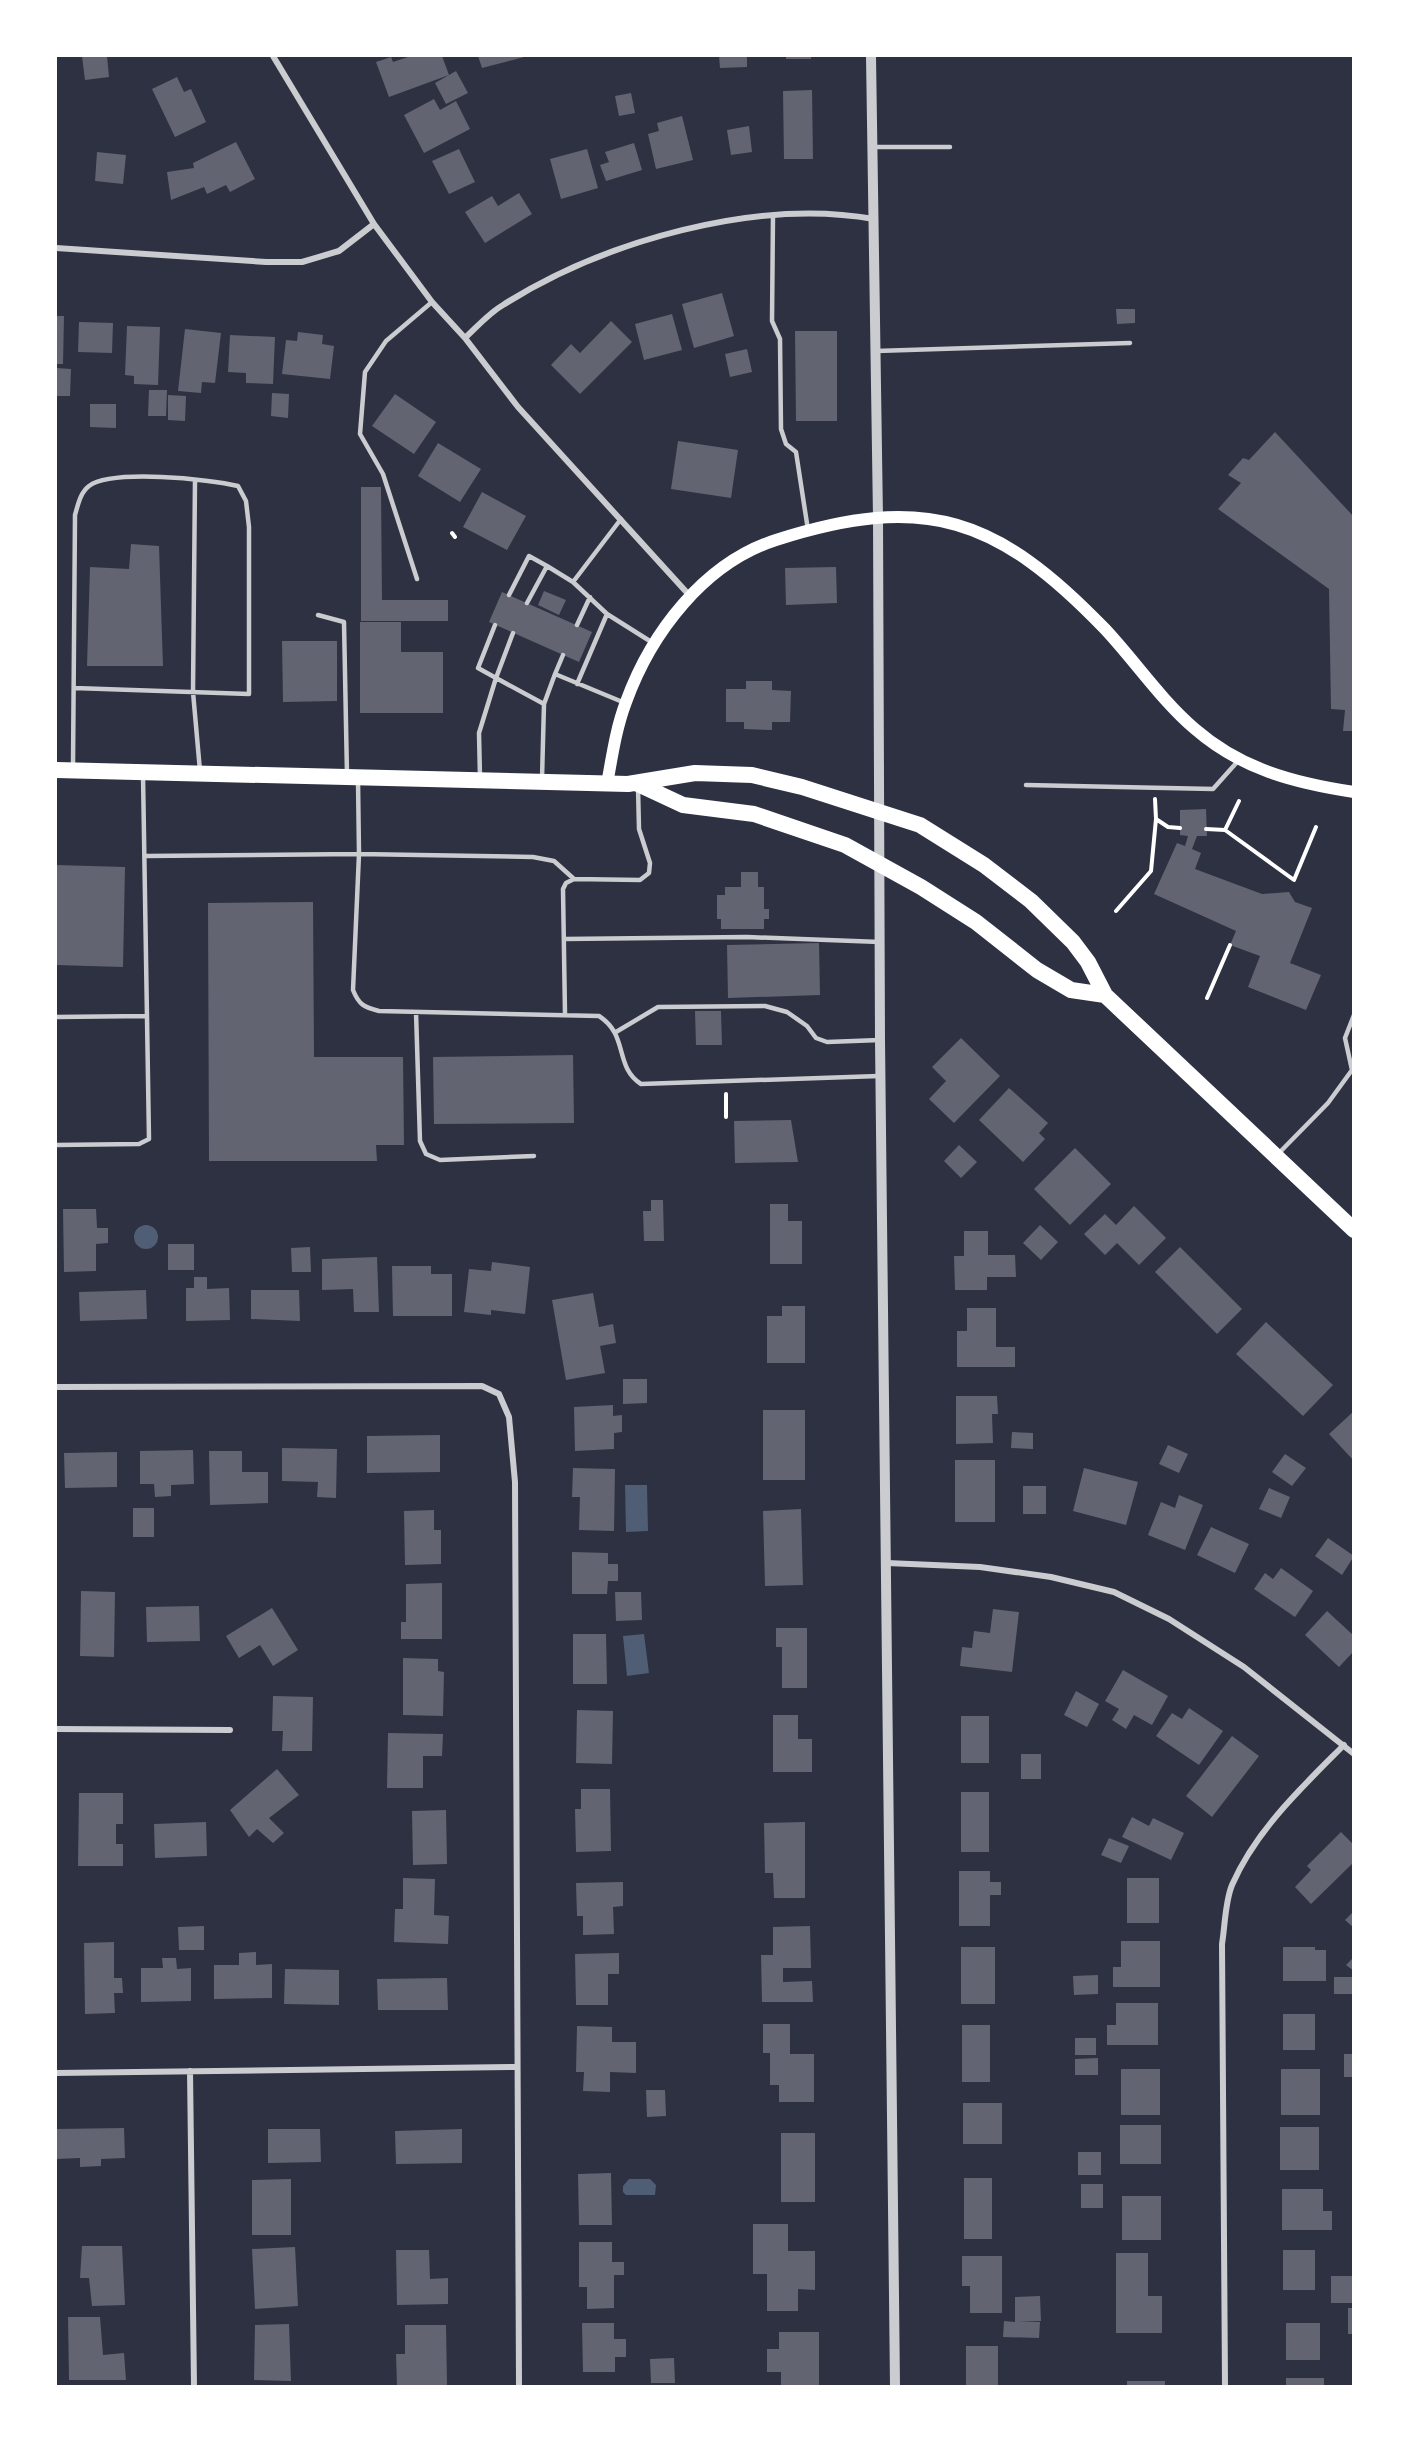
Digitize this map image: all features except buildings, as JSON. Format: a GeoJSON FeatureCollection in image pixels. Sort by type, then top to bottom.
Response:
{"type":"FeatureCollection","features":[{"type":"Feature","properties":{"kind":"highway"},"geometry":{"type":"LineString","coordinates":[[56,770],[607,784],[638,784],[666,776],[728,772],[781,781],[920,825],[1031,901],[1073,942],[1088,962],[1105,995],[1353,1230]]}},
{"type":"Feature","properties":{"kind":"highway"},"geometry":{"type":"LineString","coordinates":[[638,784],[683,805],[730,810],[777,820],[845,845],[976,922],[1046,975],[1071,990],[1105,995]]}},
{"type":"Feature","properties":{"kind":"main road"},"geometry":{"type":"LineString","coordinates":[[607,784],[625,702],[652,643],[691,597],[723,567],[761,545],[847,520],[918,517],[948,522],[976,531],[1024,556],[1042,569],[1104,629],[1194,729],[1239,759],[1285,779],[1353,792]]}},
{"type":"Feature","properties":{"kind":"street"},"geometry":{"type":"LineString","coordinates":[[273,56],[374,224],[432,302],[465,338],[518,407],[691,597]]}},
{"type":"Feature","properties":{"kind":"street"},"geometry":{"type":"LineString","coordinates":[[871,56],[878,517],[880,1040],[895,2386]]}},
{"type":"Feature","properties":{"kind":"street"},"geometry":{"type":"LineString","coordinates":[[465,338],[501,306],[550,280],[621,249],[704,224],[773,216],[843,214],[874,219]]}},
{"type":"Feature","properties":{"kind":"street"},"geometry":{"type":"LineString","coordinates":[[56,248],[266,262],[302,262],[339,251],[374,224]]}},
{"type":"Feature","properties":{"kind":"street"},"geometry":{"type":"LineString","coordinates":[[56,1387],[418,1384],[482,1386],[499,1394],[509,1417],[515,1482],[519,2386]]}},
{"type":"Feature","properties":{"kind":"street"},"geometry":{"type":"LineString","coordinates":[[887,1563],[980,1567],[1051,1577],[1114,1592],[1169,1619],[1245,1666],[1353,1754]]}},
{"type":"Feature","properties":{"kind":"street"},"geometry":{"type":"LineString","coordinates":[[56,1729],[230,1730]]}},
{"type":"Feature","properties":{"kind":"street"},"geometry":{"type":"LineString","coordinates":[[1225,2386],[1222,1944],[1232,1886],[1267,1830],[1295,1794],[1344,1745]]}},
{"type":"Feature","properties":{"kind":"street"},"geometry":{"type":"LineString","coordinates":[[56,2073],[517,2067]]}},
{"type":"Feature","properties":{"kind":"street"},"geometry":{"type":"LineString","coordinates":[[190,2071],[194,2386]]}},
{"type":"Feature","properties":{"kind":"lane"},"geometry":{"type":"LineString","coordinates":[[874,147],[950,147]]}},
{"type":"Feature","properties":{"kind":"lane"},"geometry":{"type":"LineString","coordinates":[[773,216],[772,321],[780,339],[781,429],[786,444],[796,452],[808,530]]}},
{"type":"Feature","properties":{"kind":"lane"},"geometry":{"type":"LineString","coordinates":[[417,579],[383,474],[360,434],[365,372],[386,341],[432,302]]}},
{"type":"Feature","properties":{"kind":"lane"},"geometry":{"type":"LineString","coordinates":[[876,351],[1130,343]]}},
{"type":"Feature","properties":{"kind":"lane"},"geometry":{"type":"LineString","coordinates":[[73,771],[75,515],[81,496],[90,486],[120,477],[195,480],[238,486],[246,501],[250,592],[249,694],[74,688]]}},
{"type":"Feature","properties":{"kind":"lane"},"geometry":{"type":"LineString","coordinates":[[195,480],[193,692],[200,774]]}},
{"type":"Feature","properties":{"kind":"lane"},"geometry":{"type":"LineString","coordinates":[[573,582],[621,519]]}},
{"type":"Feature","properties":{"kind":"lane"},"geometry":{"type":"LineString","coordinates":[[509,595],[529,556],[573,582],[607,614],[652,643]]}},
{"type":"Feature","properties":{"kind":"lane"},"geometry":{"type":"LineString","coordinates":[[527,603],[547,566]]}},
{"type":"Feature","properties":{"kind":"lane"},"geometry":{"type":"LineString","coordinates":[[577,625],[590,597]]}},
{"type":"Feature","properties":{"kind":"lane"},"geometry":{"type":"LineString","coordinates":[[577,684],[607,614]]}},
{"type":"Feature","properties":{"kind":"lane"},"geometry":{"type":"LineString","coordinates":[[318,615],[344,622],[359,854],[353,990],[358,1003],[379,1011],[599,1016],[611,1023],[616,1032],[627,1071],[641,1084],[882,1076]]}},
{"type":"Feature","properties":{"kind":"lane"},"geometry":{"type":"LineString","coordinates":[[495,625],[478,668],[544,704]]}},
{"type":"Feature","properties":{"kind":"lane"},"geometry":{"type":"LineString","coordinates":[[480,781],[479,734],[513,633]]}},
{"type":"Feature","properties":{"kind":"lane"},"geometry":{"type":"LineString","coordinates":[[542,783],[544,704],[563,655]]}},
{"type":"Feature","properties":{"kind":"lane"},"geometry":{"type":"LineString","coordinates":[[555,674],[625,702]]}},
{"type":"Feature","properties":{"kind":"lane"},"geometry":{"type":"LineString","coordinates":[[1026,785],[1213,789],[1239,759]]}},
{"type":"Feature","properties":{"kind":"lane"},"geometry":{"type":"LineString","coordinates":[[56,1145],[139,1144],[149,1138],[142,772]]}},
{"type":"Feature","properties":{"kind":"lane"},"geometry":{"type":"LineString","coordinates":[[565,1014],[563,890],[566,883],[574,879],[640,880],[649,873],[650,863],[639,829],[638,784]]}},
{"type":"Feature","properties":{"kind":"lane"},"geometry":{"type":"LineString","coordinates":[[145,856],[359,854],[533,857],[554,861],[574,879]]}},
{"type":"Feature","properties":{"kind":"lane"},"geometry":{"type":"LineString","coordinates":[[564,939],[747,937],[880,942]]}},
{"type":"Feature","properties":{"kind":"lane"},"geometry":{"type":"LineString","coordinates":[[616,1032],[658,1007],[765,1006],[787,1012],[807,1026],[816,1038],[827,1042],[880,1040]]}},
{"type":"Feature","properties":{"kind":"lane"},"geometry":{"type":"LineString","coordinates":[[416,1012],[420,1141],[426,1154],[440,1160],[534,1156]]}},
{"type":"Feature","properties":{"kind":"lane"},"geometry":{"type":"LineString","coordinates":[[56,1017],[147,1016]]}},
{"type":"Feature","properties":{"kind":"lane"},"geometry":{"type":"LineString","coordinates":[[1276,1157],[1328,1103],[1353,1070],[1345,1038],[1353,1016]]}},
{"type":"Feature","properties":{"kind":"path"},"geometry":{"type":"LineString","coordinates":[[1116,911],[1151,871],[1156,819],[1155,794]]}},
{"type":"Feature","properties":{"kind":"path"},"geometry":{"type":"LineString","coordinates":[[1225,830],[1239,801]]}},
{"type":"Feature","properties":{"kind":"path"},"geometry":{"type":"LineString","coordinates":[[1156,819],[1168,827],[1180,828]]}},
{"type":"Feature","properties":{"kind":"path"},"geometry":{"type":"LineString","coordinates":[[1206,829],[1225,830],[1294,880],[1316,827]]}},
{"type":"Feature","properties":{"kind":"path"},"geometry":{"type":"LineString","coordinates":[[1207,998],[1230,945]]}},
{"type":"Feature","properties":{"kind":"path"},"geometry":{"type":"LineString","coordinates":[[726,1081],[726,1117]]}},
{"type":"Feature","properties":{"kind":"water"},"geometry":{"type":"Polygon","coordinates":[[[146,1225],[151,1226],[157,1232],[157,1242],[151,1248],[146,1249],[141,1248],[135,1242],[134,1237],[135,1232],[141,1226],[146,1225]]]}},
{"type":"Feature","properties":{"kind":"water"},"geometry":{"type":"Polygon","coordinates":[[[625,1485],[647,1485],[648,1531],[626,1532],[625,1485]]]}},
{"type":"Feature","properties":{"kind":"water"},"geometry":{"type":"Polygon","coordinates":[[[644,1634],[649,1673],[627,1676],[623,1636],[644,1634]]]}},
{"type":"Feature","properties":{"kind":"water"},"geometry":{"type":"Polygon","coordinates":[[[629,2179],[650,2179],[656,2185],[655,2195],[626,2195],[623,2192],[623,2186],[629,2179]]]}}]}
